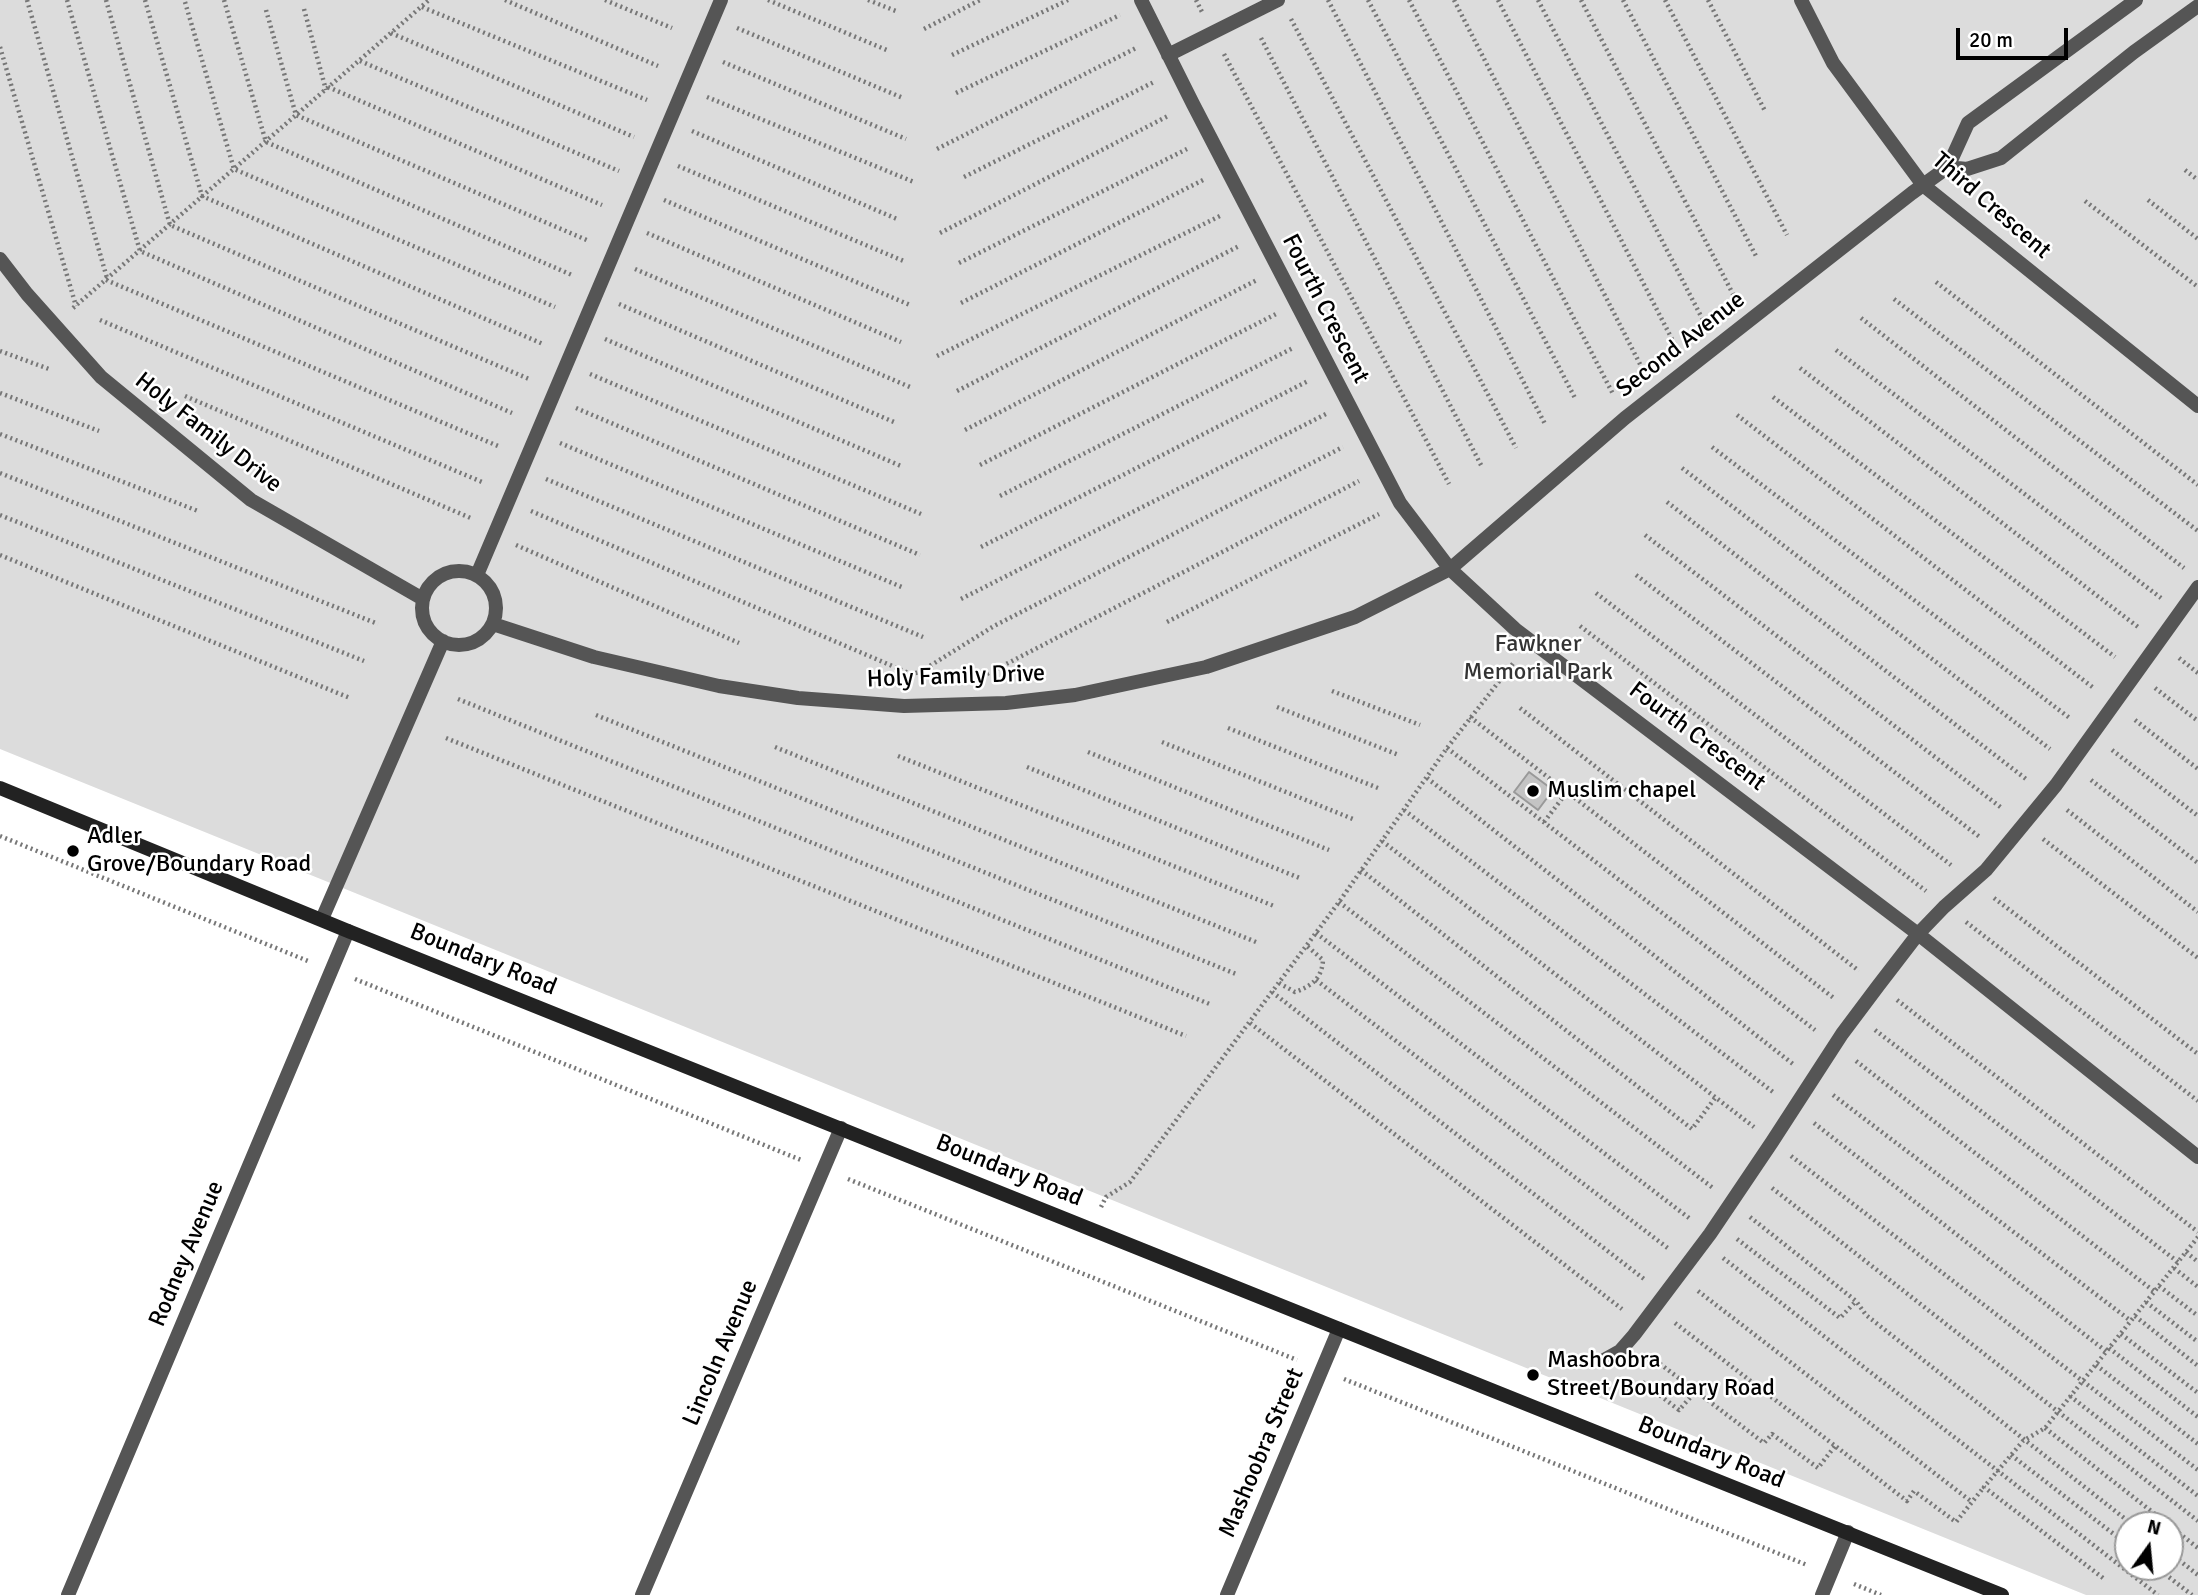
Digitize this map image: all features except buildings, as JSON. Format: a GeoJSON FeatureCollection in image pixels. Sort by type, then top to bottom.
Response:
{"type":"FeatureCollection","features":[{"type":"Feature","properties":{"kind":"main road","name":"Boundary Road"},"geometry":{"type":"LineString","coordinates":[[0,788],[348,931],[2002,1595]]}},
{"type":"Feature","properties":{"kind":"street"},"geometry":{"type":"LineString","coordinates":[[477,575],[721,0]]}},
{"type":"Feature","properties":{"kind":"street","name":"Third Crescent"},"geometry":{"type":"LineString","coordinates":[[1801,0],[1833,63],[1923,185],[2198,405]]}},
{"type":"Feature","properties":{"kind":"street","name":"Second Avenue"},"geometry":{"type":"LineString","coordinates":[[1450,569],[1625,418],[1948,167],[1968,123],[2136,0]]}},
{"type":"Feature","properties":{"kind":"street","name":"Fourth Crescent"},"geometry":{"type":"LineString","coordinates":[[1142,2],[1192,104],[1400,503],[1450,569],[1530,640],[1918,934],[2198,1157]]}},
{"type":"Feature","properties":{"kind":"street"},"geometry":{"type":"LineString","coordinates":[[1168,54],[1249,14],[1283,6]]}},
{"type":"Feature","properties":{"kind":"street"},"geometry":{"type":"LineString","coordinates":[[1948,167],[1968,169],[2001,158],[2134,52],[2198,6]]}},
{"type":"Feature","properties":{"kind":"street","name":"Holy Family Drive"},"geometry":{"type":"LineString","coordinates":[[0,259],[27,294],[101,377],[251,500],[423,599]]}},
{"type":"Feature","properties":{"kind":"street","name":"Holy Family Drive"},"geometry":{"type":"LineString","coordinates":[[492,624],[594,657],[639,668],[719,686],[797,698],[904,706],[1006,703],[1075,695],[1206,667],[1355,617],[1450,569]]}},
{"type":"Feature","properties":{"kind":"street"},"geometry":{"type":"LineString","coordinates":[[466,571],[486,582],[496,602],[496,614],[492,624],[477,641],[466,644],[443,641],[428,628],[422,609],[423,599],[427,588],[444,574],[466,571]]}},
{"type":"Feature","properties":{"kind":"street"},"geometry":{"type":"LineString","coordinates":[[1602,1361],[1620,1351],[1664,1295],[1752,1173],[1856,1015],[1918,934],[1973,882],[2024,824],[2070,765],[2198,587]]}},
{"type":"Feature","properties":{"kind":"street"},"geometry":{"type":"LineString","coordinates":[[322,919],[443,641]]}},
{"type":"Feature","properties":{"kind":"street","name":"Rodney Avenue"},"geometry":{"type":"LineString","coordinates":[[68,1595],[348,931]]}},
{"type":"Feature","properties":{"kind":"street","name":"Lincoln Avenue"},"geometry":{"type":"LineString","coordinates":[[642,1595],[841,1128]]}},
{"type":"Feature","properties":{"kind":"street","name":"Mashoobra Street"},"geometry":{"type":"LineString","coordinates":[[1227,1595],[1339,1329]]}},
{"type":"Feature","properties":{"kind":"street"},"geometry":{"type":"LineString","coordinates":[[1822,1595],[1848,1532]]}},
{"type":"Feature","properties":{"kind":"path"},"geometry":{"type":"LineString","coordinates":[[27,0],[107,279]]}},
{"type":"Feature","properties":{"kind":"path"},"geometry":{"type":"LineString","coordinates":[[67,0],[140,251]]}},
{"type":"Feature","properties":{"kind":"path"},"geometry":{"type":"LineString","coordinates":[[106,0],[170,225]]}},
{"type":"Feature","properties":{"kind":"path"},"geometry":{"type":"LineString","coordinates":[[145,0],[202,196]]}},
{"type":"Feature","properties":{"kind":"path"},"geometry":{"type":"LineString","coordinates":[[224,0],[266,142]]}},
{"type":"Feature","properties":{"kind":"path"},"geometry":{"type":"LineString","coordinates":[[54,325],[429,0]]}},
{"type":"Feature","properties":{"kind":"path"},"geometry":{"type":"LineString","coordinates":[[505,0],[658,66]]}},
{"type":"Feature","properties":{"kind":"path"},"geometry":{"type":"LineString","coordinates":[[605,0],[672,28]]}},
{"type":"Feature","properties":{"kind":"path"},"geometry":{"type":"LineString","coordinates":[[768,0],[889,51]]}},
{"type":"Feature","properties":{"kind":"path"},"geometry":{"type":"LineString","coordinates":[[868,0],[895,11]]}},
{"type":"Feature","properties":{"kind":"path"},"geometry":{"type":"LineString","coordinates":[[924,29],[981,0]]}},
{"type":"Feature","properties":{"kind":"path"},"geometry":{"type":"LineString","coordinates":[[952,55],[1068,0]]}},
{"type":"Feature","properties":{"kind":"path"},"geometry":{"type":"LineString","coordinates":[[1196,0],[1449,484]]}},
{"type":"Feature","properties":{"kind":"path"},"geometry":{"type":"LineString","coordinates":[[1328,0],[1546,426]]}},
{"type":"Feature","properties":{"kind":"path"},"geometry":{"type":"LineString","coordinates":[[1368,0],[1576,400]]}},
{"type":"Feature","properties":{"kind":"path"},"geometry":{"type":"LineString","coordinates":[[1409,0],[1625,418]]}},
{"type":"Feature","properties":{"kind":"path"},"geometry":{"type":"LineString","coordinates":[[1454,0],[1656,394]]}},
{"type":"Feature","properties":{"kind":"path"},"geometry":{"type":"LineString","coordinates":[[1498,0],[1688,369]]}},
{"type":"Feature","properties":{"kind":"path"},"geometry":{"type":"LineString","coordinates":[[1538,0],[1717,347]]}},
{"type":"Feature","properties":{"kind":"path"},"geometry":{"type":"LineString","coordinates":[[1581,0],[1748,322]]}},
{"type":"Feature","properties":{"kind":"path"},"geometry":{"type":"LineString","coordinates":[[1623,0],[1757,258]]}},
{"type":"Feature","properties":{"kind":"path"},"geometry":{"type":"LineString","coordinates":[[1665,0],[1787,235]]}},
{"type":"Feature","properties":{"kind":"path"},"geometry":{"type":"LineString","coordinates":[[1707,0],[1765,111]]}},
{"type":"Feature","properties":{"kind":"path"},"geometry":{"type":"LineString","coordinates":[[185,2],[234,169]]}},
{"type":"Feature","properties":{"kind":"path"},"geometry":{"type":"LineString","coordinates":[[956,93],[1142,2]]}},
{"type":"Feature","properties":{"kind":"path"},"geometry":{"type":"LineString","coordinates":[[1283,6],[1516,448]]}},
{"type":"Feature","properties":{"kind":"path"},"geometry":{"type":"LineString","coordinates":[[422,7],[647,100]]}},
{"type":"Feature","properties":{"kind":"path"},"geometry":{"type":"LineString","coordinates":[[304,9],[327,89]]}},
{"type":"Feature","properties":{"kind":"path"},"geometry":{"type":"LineString","coordinates":[[266,10],[296,115]]}},
{"type":"Feature","properties":{"kind":"path"},"geometry":{"type":"LineString","coordinates":[[1249,14],[1482,467]]}},
{"type":"Feature","properties":{"kind":"path"},"geometry":{"type":"LineString","coordinates":[[713,18],[903,99]]}},
{"type":"Feature","properties":{"kind":"path"},"geometry":{"type":"LineString","coordinates":[[391,33],[634,137]]}},
{"type":"Feature","properties":{"kind":"path"},"geometry":{"type":"LineString","coordinates":[[937,149],[1158,35]]}},
{"type":"Feature","properties":{"kind":"path"},"geometry":{"type":"LineString","coordinates":[[0,47],[76,306]]}},
{"type":"Feature","properties":{"kind":"path"},"geometry":{"type":"LineString","coordinates":[[699,52],[906,138]]}},
{"type":"Feature","properties":{"kind":"path"},"geometry":{"type":"LineString","coordinates":[[360,61],[619,170]]}},
{"type":"Feature","properties":{"kind":"path"},"geometry":{"type":"LineString","coordinates":[[964,177],[1176,72]]}},
{"type":"Feature","properties":{"kind":"path"},"geometry":{"type":"LineString","coordinates":[[684,87],[914,183]]}},
{"type":"Feature","properties":{"kind":"path"},"geometry":{"type":"LineString","coordinates":[[327,89],[602,205]]}},
{"type":"Feature","properties":{"kind":"path"},"geometry":{"type":"LineString","coordinates":[[940,233],[1192,104]]}},
{"type":"Feature","properties":{"kind":"path"},"geometry":{"type":"LineString","coordinates":[[296,115],[589,240]]}},
{"type":"Feature","properties":{"kind":"path"},"geometry":{"type":"LineString","coordinates":[[670,122],[897,219]]}},
{"type":"Feature","properties":{"kind":"path"},"geometry":{"type":"LineString","coordinates":[[959,263],[1210,137]]}},
{"type":"Feature","properties":{"kind":"path"},"geometry":{"type":"LineString","coordinates":[[266,142],[572,275]]}},
{"type":"Feature","properties":{"kind":"path"},"geometry":{"type":"LineString","coordinates":[[655,156],[906,262]]}},
{"type":"Feature","properties":{"kind":"path"},"geometry":{"type":"LineString","coordinates":[[961,303],[1226,168]]}},
{"type":"Feature","properties":{"kind":"path"},"geometry":{"type":"LineString","coordinates":[[234,169],[555,307]]}},
{"type":"Feature","properties":{"kind":"path"},"geometry":{"type":"LineString","coordinates":[[2185,170],[2198,180]]}},
{"type":"Feature","properties":{"kind":"path"},"geometry":{"type":"LineString","coordinates":[[641,190],[911,305]]}},
{"type":"Feature","properties":{"kind":"path"},"geometry":{"type":"LineString","coordinates":[[202,196],[543,344]]}},
{"type":"Feature","properties":{"kind":"path"},"geometry":{"type":"LineString","coordinates":[[2148,200],[2198,239]]}},
{"type":"Feature","properties":{"kind":"path"},"geometry":{"type":"LineString","coordinates":[[2085,201],[2198,287]]}},
{"type":"Feature","properties":{"kind":"path"},"geometry":{"type":"LineString","coordinates":[[937,356],[1245,204]]}},
{"type":"Feature","properties":{"kind":"path"},"geometry":{"type":"LineString","coordinates":[[626,224],[901,342]]}},
{"type":"Feature","properties":{"kind":"path"},"geometry":{"type":"LineString","coordinates":[[170,225],[529,379]]}},
{"type":"Feature","properties":{"kind":"path"},"geometry":{"type":"LineString","coordinates":[[957,391],[1261,235]]}},
{"type":"Feature","properties":{"kind":"path"},"geometry":{"type":"LineString","coordinates":[[140,251],[512,413]]}},
{"type":"Feature","properties":{"kind":"path"},"geometry":{"type":"LineString","coordinates":[[611,259],[910,387]]}},
{"type":"Feature","properties":{"kind":"path"},"geometry":{"type":"LineString","coordinates":[[965,430],[1278,269]]}},
{"type":"Feature","properties":{"kind":"path"},"geometry":{"type":"LineString","coordinates":[[107,279],[498,446]]}},
{"type":"Feature","properties":{"kind":"path"},"geometry":{"type":"LineString","coordinates":[[1936,282],[2198,485]]}},
{"type":"Feature","properties":{"kind":"path"},"geometry":{"type":"LineString","coordinates":[[596,294],[894,422]]}},
{"type":"Feature","properties":{"kind":"path"},"geometry":{"type":"LineString","coordinates":[[1894,299],[2198,531]]}},
{"type":"Feature","properties":{"kind":"path"},"geometry":{"type":"LineString","coordinates":[[980,465],[1296,304]]}},
{"type":"Feature","properties":{"kind":"path"},"geometry":{"type":"LineString","coordinates":[[1860,318],[2187,570]]}},
{"type":"Feature","properties":{"kind":"path"},"geometry":{"type":"LineString","coordinates":[[100,320],[482,482]]}},
{"type":"Feature","properties":{"kind":"path"},"geometry":{"type":"LineString","coordinates":[[581,330],[901,466]]}},
{"type":"Feature","properties":{"kind":"path"},"geometry":{"type":"LineString","coordinates":[[1000,496],[1314,337]]}},
{"type":"Feature","properties":{"kind":"path"},"geometry":{"type":"LineString","coordinates":[[1836,350],[2180,612]]}},
{"type":"Feature","properties":{"kind":"path"},"geometry":{"type":"LineString","coordinates":[[0,351],[49,369]]}},
{"type":"Feature","properties":{"kind":"path"},"geometry":{"type":"LineString","coordinates":[[566,364],[921,514]]}},
{"type":"Feature","properties":{"kind":"path"},"geometry":{"type":"LineString","coordinates":[[1800,368],[2198,673]]}},
{"type":"Feature","properties":{"kind":"path"},"geometry":{"type":"LineString","coordinates":[[981,547],[1331,370]]}},
{"type":"Feature","properties":{"kind":"path"},"geometry":{"type":"LineString","coordinates":[[0,393],[99,431]]}},
{"type":"Feature","properties":{"kind":"path"},"geometry":{"type":"LineString","coordinates":[[185,396],[739,643]]}},
{"type":"Feature","properties":{"kind":"path"},"geometry":{"type":"LineString","coordinates":[[1773,397],[2198,721]]}},
{"type":"Feature","properties":{"kind":"path"},"geometry":{"type":"LineString","coordinates":[[552,398],[920,555]]}},
{"type":"Feature","properties":{"kind":"path"},"geometry":{"type":"LineString","coordinates":[[961,599],[1348,403]]}},
{"type":"Feature","properties":{"kind":"path"},"geometry":{"type":"LineString","coordinates":[[1737,415],[2198,769]]}},
{"type":"Feature","properties":{"kind":"path"},"geometry":{"type":"LineString","coordinates":[[537,433],[904,588]]}},
{"type":"Feature","properties":{"kind":"path"},"geometry":{"type":"LineString","coordinates":[[0,434],[198,511]]}},
{"type":"Feature","properties":{"kind":"path"},"geometry":{"type":"LineString","coordinates":[[508,501],[911,674],[920,672],[994,626],[1365,436]]}},
{"type":"Feature","properties":{"kind":"path"},"geometry":{"type":"LineString","coordinates":[[1712,447],[2198,816]]}},
{"type":"Feature","properties":{"kind":"path"},"geometry":{"type":"LineString","coordinates":[[523,468],[923,637]]}},
{"type":"Feature","properties":{"kind":"path"},"geometry":{"type":"LineString","coordinates":[[1682,468],[2198,863]]}},
{"type":"Feature","properties":{"kind":"path"},"geometry":{"type":"LineString","coordinates":[[987,674],[1382,469]]}},
{"type":"Feature","properties":{"kind":"path"},"geometry":{"type":"LineString","coordinates":[[0,473],[378,625]]}},
{"type":"Feature","properties":{"kind":"path"},"geometry":{"type":"LineString","coordinates":[[1667,502],[2198,912]]}},
{"type":"Feature","properties":{"kind":"path"},"geometry":{"type":"LineString","coordinates":[[1167,622],[1400,503]]}},
{"type":"Feature","properties":{"kind":"path"},"geometry":{"type":"LineString","coordinates":[[0,515],[364,661]]}},
{"type":"Feature","properties":{"kind":"path"},"geometry":{"type":"LineString","coordinates":[[1645,535],[2198,958]]}},
{"type":"Feature","properties":{"kind":"path"},"geometry":{"type":"LineString","coordinates":[[0,555],[350,698]]}},
{"type":"Feature","properties":{"kind":"path"},"geometry":{"type":"LineString","coordinates":[[1636,575],[2000,852]]}},
{"type":"Feature","properties":{"kind":"path"},"geometry":{"type":"LineString","coordinates":[[1596,593],[2198,1054]]}},
{"type":"Feature","properties":{"kind":"path"},"geometry":{"type":"LineString","coordinates":[[1580,626],[2198,1101]]}},
{"type":"Feature","properties":{"kind":"path"},"geometry":{"type":"LineString","coordinates":[[1090,1228],[1105,1197],[1130,1182],[1250,1023],[1447,748],[1530,640]]}},
{"type":"Feature","properties":{"kind":"path"},"geometry":{"type":"LineString","coordinates":[[1332,691],[1420,725]]}},
{"type":"Feature","properties":{"kind":"path"},"geometry":{"type":"LineString","coordinates":[[457,699],[1212,1005]]}},
{"type":"Feature","properties":{"kind":"path"},"geometry":{"type":"LineString","coordinates":[[1277,707],[1399,755]]}},
{"type":"Feature","properties":{"kind":"path"},"geometry":{"type":"LineString","coordinates":[[596,715],[1236,974]]}},
{"type":"Feature","properties":{"kind":"path"},"geometry":{"type":"LineString","coordinates":[[1470,717],[2178,1262]]}},
{"type":"Feature","properties":{"kind":"path"},"geometry":{"type":"LineString","coordinates":[[1228,728],[1378,788]]}},
{"type":"Feature","properties":{"kind":"path"},"geometry":{"type":"LineString","coordinates":[[446,738],[1186,1037]]}},
{"type":"Feature","properties":{"kind":"path"},"geometry":{"type":"LineString","coordinates":[[1162,742],[1353,819]]}},
{"type":"Feature","properties":{"kind":"path"},"geometry":{"type":"LineString","coordinates":[[775,747],[1256,942]]}},
{"type":"Feature","properties":{"kind":"path"},"geometry":{"type":"LineString","coordinates":[[1447,748],[2155,1292]]}},
{"type":"Feature","properties":{"kind":"path"},"geometry":{"type":"LineString","coordinates":[[1088,752],[1329,850]]}},
{"type":"Feature","properties":{"kind":"path"},"geometry":{"type":"LineString","coordinates":[[898,756],[1273,906]]}},
{"type":"Feature","properties":{"kind":"path"},"geometry":{"type":"LineString","coordinates":[[1027,767],[1302,879]]}},
{"type":"Feature","properties":{"kind":"path"},"geometry":{"type":"LineString","coordinates":[[1427,778],[1813,1079],[2198,1366]]}},
{"type":"Feature","properties":{"kind":"path"},"geometry":{"type":"LineString","coordinates":[[1544,822],[1567,792]]}},
{"type":"Feature","properties":{"kind":"path"},"geometry":{"type":"LineString","coordinates":[[1404,810],[2198,1417]]}},
{"type":"Feature","properties":{"kind":"path"},"geometry":{"type":"LineString","coordinates":[[0,836],[1881,1595]]}},
{"type":"Feature","properties":{"kind":"path"},"geometry":{"type":"LineString","coordinates":[[1361,870],[1692,1129],[1715,1098]]}},
{"type":"Feature","properties":{"kind":"path"},"geometry":{"type":"LineString","coordinates":[[1315,933],[1709,1233],[1999,1470],[2158,1595]]}},
{"type":"Feature","properties":{"kind":"path"},"geometry":{"type":"LineString","coordinates":[[1279,983],[1295,992],[1309,988],[1316,981],[1323,968],[1323,960],[1306,946]]}},
{"type":"Feature","properties":{"kind":"path"},"geometry":{"type":"LineString","coordinates":[[1316,981],[1687,1263]]}},
{"type":"Feature","properties":{"kind":"path"},"geometry":{"type":"LineString","coordinates":[[1272,992],[1664,1295]]}},
{"type":"Feature","properties":{"kind":"path"},"geometry":{"type":"LineString","coordinates":[[1250,1023],[1642,1324]]}},
{"type":"Feature","properties":{"kind":"path"},"geometry":{"type":"LineString","coordinates":[[1752,1173],[2198,1521]]}},
{"type":"Feature","properties":{"kind":"path"},"geometry":{"type":"LineString","coordinates":[[1709,1233],[1840,1318],[1857,1301]]}},
{"type":"Feature","properties":{"kind":"path"},"geometry":{"type":"LineString","coordinates":[[1654,1308],[1907,1501],[1914,1492],[1956,1522],[2023,1441],[2045,1429],[2198,1237]]}},
{"type":"Feature","properties":{"kind":"path"},"geometry":{"type":"LineString","coordinates":[[2186,1252],[2198,1262]]}},
{"type":"Feature","properties":{"kind":"path"},"geometry":{"type":"LineString","coordinates":[[2174,1268],[2198,1287]]}},
{"type":"Feature","properties":{"kind":"path"},"geometry":{"type":"LineString","coordinates":[[1678,1275],[1972,1502]]}},
{"type":"Feature","properties":{"kind":"path"},"geometry":{"type":"LineString","coordinates":[[2159,1286],[2198,1316]]}},
{"type":"Feature","properties":{"kind":"path"},"geometry":{"type":"LineString","coordinates":[[2146,1302],[2198,1342]]}},
{"type":"Feature","properties":{"kind":"path"},"geometry":{"type":"LineString","coordinates":[[2121,1334],[2198,1393]]}},
{"type":"Feature","properties":{"kind":"path"},"geometry":{"type":"LineString","coordinates":[[1629,1340],[1764,1443],[1772,1433],[1818,1468],[1835,1446]]}},
{"type":"Feature","properties":{"kind":"path"},"geometry":{"type":"LineString","coordinates":[[1602,1361],[1632,1392],[1641,1381],[1679,1410],[1696,1391]]}},
{"type":"Feature","properties":{"kind":"path"},"geometry":{"type":"LineString","coordinates":[[2095,1365],[2198,1444]]}},
{"type":"Feature","properties":{"kind":"path"},"geometry":{"type":"LineString","coordinates":[[2070,1396],[2198,1496]]}},
{"type":"Feature","properties":{"kind":"path"},"geometry":{"type":"LineString","coordinates":[[2045,1429],[2151,1511]]}},
{"type":"Feature","properties":{"kind":"path"},"geometry":{"type":"LineString","coordinates":[[2011,1455],[2114,1534]]}},
{"type":"Feature","properties":{"kind":"path"},"geometry":{"type":"LineString","coordinates":[[1984,1487],[2103,1578]]}},
{"type":"Feature","properties":{"kind":"path"},"geometry":{"type":"LineString","coordinates":[[2184,1537],[2198,1548]]}},
{"type":"Feature","properties":{"kind":"path"},"geometry":{"type":"LineString","coordinates":[[2184,1564],[2198,1575]]}},
{"type":"Feature","properties":{"kind":"path"},"geometry":{"type":"LineString","coordinates":[[2174,1581],[2192,1595]]}},
{"type":"Feature","properties":{"kind":"green space","name":"Fawkner Memorial Park"},"geometry":{"type":"Polygon","coordinates":[[[0,0],[2198,0],[2198,1595],[2086,1595],[0,749],[0,0]]]}},
{"type":"Feature","properties":{"kind":"place","name":"Muslim chapel"},"geometry":{"type":"Point","coordinates":[1533,791]}},
{"type":"Feature","properties":{"kind":"place","name":"Adler Grove/Boundary Road"},"geometry":{"type":"Point","coordinates":[73,851]}},
{"type":"Feature","properties":{"kind":"place","name":"Mashoobra Street/Boundary Road"},"geometry":{"type":"Point","coordinates":[1533,1375]}}]}
